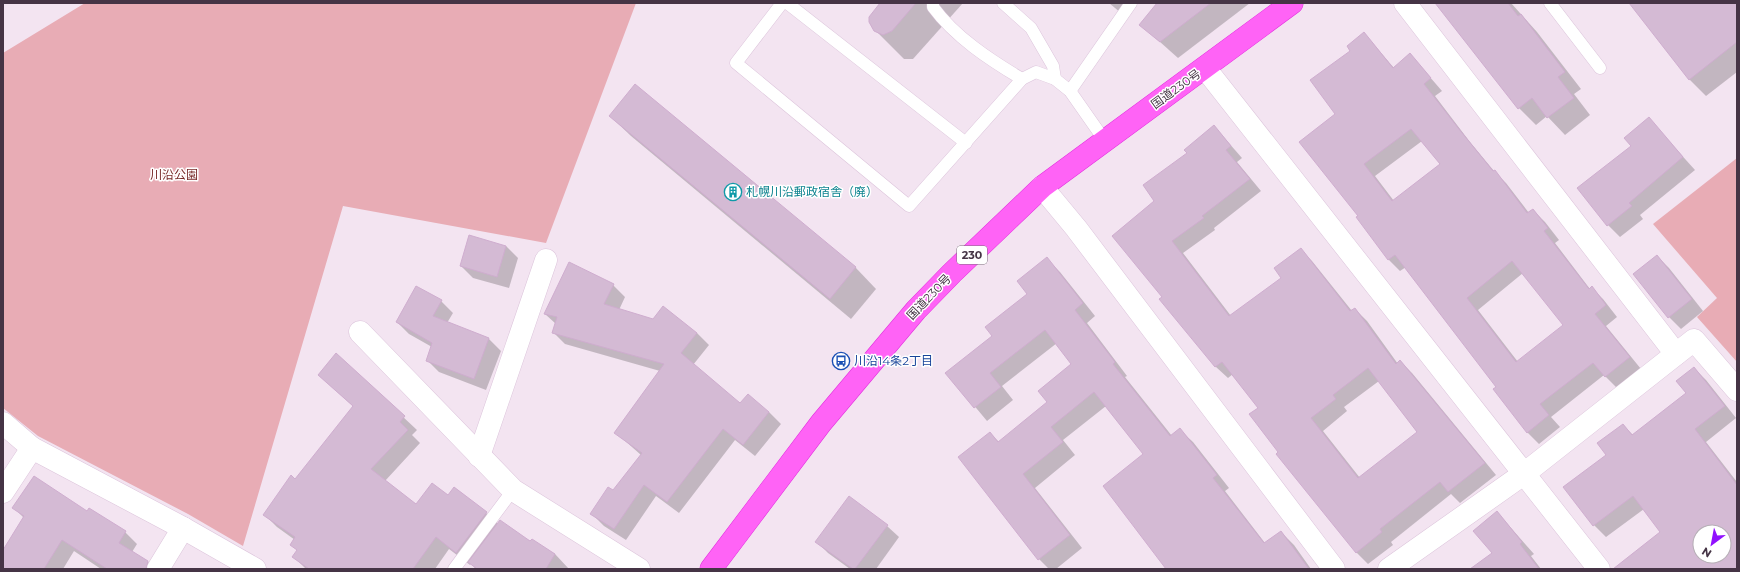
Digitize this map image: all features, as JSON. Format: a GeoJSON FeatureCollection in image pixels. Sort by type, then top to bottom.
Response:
{"type":"FeatureCollection","features":[{"type":"Feature","properties":{"kind":"highway","name":"国道230号"},"geometry":{"type":"LineString","coordinates":[[716,568],[820,424],[916,310],[1042,187],[1292,3]]}},
{"type":"Feature","properties":{"kind":"street"},"geometry":{"type":"LineString","coordinates":[[1405,3],[1676,354]]}},
{"type":"Feature","properties":{"kind":"street"},"geometry":{"type":"LineString","coordinates":[[1205,68],[1599,569]]}},
{"type":"Feature","properties":{"kind":"street"},"geometry":{"type":"LineString","coordinates":[[1042,187],[1076,228],[1334,569]]}},
{"type":"Feature","properties":{"kind":"street"},"geometry":{"type":"LineString","coordinates":[[479,456],[546,260]]}},
{"type":"Feature","properties":{"kind":"street"},"geometry":{"type":"LineString","coordinates":[[360,332],[513,490],[639,569]]}},
{"type":"Feature","properties":{"kind":"street"},"geometry":{"type":"LineString","coordinates":[[1389,569],[1525,473],[1694,340],[1737,390]]}},
{"type":"Feature","properties":{"kind":"street"},"geometry":{"type":"LineString","coordinates":[[3,423],[32,448],[183,528],[255,569]]}},
{"type":"Feature","properties":{"kind":"street"},"geometry":{"type":"LineString","coordinates":[[3,492],[32,448]]}},
{"type":"Feature","properties":{"kind":"street"},"geometry":{"type":"LineString","coordinates":[[158,569],[183,528]]}},
{"type":"Feature","properties":{"kind":"lane"},"geometry":{"type":"LineString","coordinates":[[782,3],[736,63],[909,206],[1022,79],[1036,72],[1055,79],[1070,92],[1105,141]]}},
{"type":"Feature","properties":{"kind":"lane"},"geometry":{"type":"LineString","coordinates":[[787,3],[966,143]]}},
{"type":"Feature","properties":{"kind":"lane"},"geometry":{"type":"LineString","coordinates":[[933,3],[933,7],[942,20],[985,55],[1022,79]]}},
{"type":"Feature","properties":{"kind":"lane"},"geometry":{"type":"LineString","coordinates":[[1002,3],[1031,28],[1053,66],[1055,79]]}},
{"type":"Feature","properties":{"kind":"lane"},"geometry":{"type":"LineString","coordinates":[[1070,92],[1131,3]]}},
{"type":"Feature","properties":{"kind":"lane"},"geometry":{"type":"LineString","coordinates":[[1550,3],[1600,68]]}},
{"type":"Feature","properties":{"kind":"lane"},"geometry":{"type":"LineString","coordinates":[[454,569],[513,490]]}},
{"type":"Feature","properties":{"kind":"green space","name":"川沿公園"},"geometry":{"type":"Polygon","coordinates":[[[85,3],[636,3],[546,243],[343,206],[243,546],[188,514],[38,436],[3,408],[3,53],[85,3]]]}},
{"type":"Feature","properties":{"kind":"green space"},"geometry":{"type":"Polygon","coordinates":[[[1737,158],[1737,362],[1697,317],[1717,298],[1653,224],[1737,158]]]}},
{"type":"Feature","properties":{"kind":"building"},"geometry":{"type":"Polygon","coordinates":[[[880,3],[916,3],[892,31],[883,35],[874,31],[869,22],[869,17],[880,3]]]}},
{"type":"Feature","properties":{"kind":"building"},"geometry":{"type":"Polygon","coordinates":[[[1157,3],[1211,3],[1160,42],[1139,25],[1157,3]]]}},
{"type":"Feature","properties":{"kind":"building"},"geometry":{"type":"Polygon","coordinates":[[[1435,3],[1508,3],[1518,16],[1521,14],[1565,72],[1558,77],[1574,98],[1547,118],[1532,98],[1518,109],[1435,3]]]}},
{"type":"Feature","properties":{"kind":"building"},"geometry":{"type":"Polygon","coordinates":[[[1629,3],[1737,3],[1737,42],[1689,80],[1629,3]]]}},
{"type":"Feature","properties":{"kind":"building"},"geometry":{"type":"Polygon","coordinates":[[[1364,32],[1393,68],[1410,53],[1431,78],[1424,84],[1459,129],[1493,171],[1495,170],[1527,213],[1533,209],[1548,228],[1544,231],[1589,289],[1592,286],[1606,305],[1595,314],[1630,357],[1605,377],[1593,363],[1540,404],[1549,415],[1527,433],[1493,389],[1496,387],[1395,255],[1388,260],[1356,217],[1358,216],[1299,142],[1335,114],[1310,80],[1350,51],[1347,46],[1364,32]],[[1411,129],[1364,164],[1392,201],[1440,164],[1411,129]],[[1512,261],[1467,298],[1516,362],[1563,325],[1512,261]]]}},
{"type":"Feature","properties":{"kind":"building","name":"札幌川沿郵政宿舎（廃）"},"geometry":{"type":"Polygon","coordinates":[[[635,84],[856,267],[830,299],[609,116],[635,84]]]}},
{"type":"Feature","properties":{"kind":"building"},"geometry":{"type":"Polygon","coordinates":[[[1649,117],[1683,157],[1629,203],[1632,206],[1607,226],[1577,188],[1631,146],[1624,138],[1649,117]]]}},
{"type":"Feature","properties":{"kind":"building"},"geometry":{"type":"Polygon","coordinates":[[[1214,125],[1231,146],[1226,150],[1250,179],[1202,216],[1204,218],[1172,241],[1229,316],[1281,278],[1274,268],[1301,248],[1350,311],[1355,308],[1396,364],[1400,360],[1485,463],[1448,492],[1440,482],[1380,529],[1382,532],[1356,553],[1276,454],[1278,452],[1249,414],[1258,408],[1222,362],[1215,367],[1159,299],[1162,297],[1112,236],[1154,201],[1143,185],[1187,153],[1184,150],[1214,125]],[[1368,368],[1333,395],[1336,399],[1311,418],[1358,478],[1417,432],[1368,368]]]}},
{"type":"Feature","properties":{"kind":"building"},"geometry":{"type":"Polygon","coordinates":[[[469,235],[506,246],[497,277],[460,266],[469,235]]]}},
{"type":"Feature","properties":{"kind":"building"},"geometry":{"type":"Polygon","coordinates":[[[1657,255],[1692,299],[1668,318],[1633,274],[1657,255]]]}},
{"type":"Feature","properties":{"kind":"building"},"geometry":{"type":"Polygon","coordinates":[[[1047,257],[1083,303],[1075,310],[1115,362],[1113,364],[1170,436],[1180,428],[1217,475],[1213,478],[1264,543],[1281,531],[1309,569],[1166,569],[1103,486],[1143,454],[1094,392],[1051,427],[1063,442],[1023,474],[1070,535],[1038,560],[958,457],[990,432],[998,442],[1047,402],[1038,391],[1071,364],[1045,330],[990,373],[1001,387],[974,408],[945,373],[992,336],[985,327],[1027,294],[1017,281],[1047,257]]]}},
{"type":"Feature","properties":{"kind":"building"},"geometry":{"type":"Polygon","coordinates":[[[569,262],[614,284],[604,304],[653,319],[663,306],[697,333],[681,353],[740,403],[748,394],[769,412],[743,445],[723,429],[667,502],[644,485],[614,529],[590,514],[608,487],[613,490],[642,453],[614,433],[664,364],[552,333],[557,317],[544,314],[569,262]]]}},
{"type":"Feature","properties":{"kind":"building"},"geometry":{"type":"Polygon","coordinates":[[[416,286],[442,300],[433,316],[489,338],[474,379],[426,361],[432,343],[396,322],[416,286]]]}},
{"type":"Feature","properties":{"kind":"building"},"geometry":{"type":"Polygon","coordinates":[[[336,353],[405,416],[400,422],[408,430],[371,469],[416,504],[432,483],[448,495],[454,487],[487,512],[456,553],[436,537],[413,569],[309,569],[292,557],[297,550],[290,545],[295,537],[263,515],[291,475],[295,479],[353,406],[318,375],[336,353]]]}},
{"type":"Feature","properties":{"kind":"building"},"geometry":{"type":"Polygon","coordinates":[[[1694,367],[1725,406],[1695,429],[1737,485],[1737,569],[1613,569],[1660,532],[1633,496],[1593,526],[1563,487],[1606,455],[1597,443],[1623,424],[1632,435],[1686,393],[1676,381],[1694,367]]]}},
{"type":"Feature","properties":{"kind":"building"},"geometry":{"type":"Polygon","coordinates":[[[34,476],[87,511],[89,508],[126,531],[119,543],[148,561],[146,569],[107,569],[62,540],[44,569],[3,569],[3,550],[24,516],[12,508],[34,476]]]}},
{"type":"Feature","properties":{"kind":"building"},"geometry":{"type":"Polygon","coordinates":[[[849,496],[888,525],[855,569],[815,542],[849,496]]]}},
{"type":"Feature","properties":{"kind":"building"},"geometry":{"type":"Polygon","coordinates":[[[1497,511],[1522,542],[1520,544],[1539,569],[1470,569],[1492,553],[1473,531],[1497,511]]]}},
{"type":"Feature","properties":{"kind":"building"},"geometry":{"type":"Polygon","coordinates":[[[500,520],[530,541],[532,539],[555,554],[546,569],[477,569],[468,562],[500,520]]]}},
{"type":"Feature","properties":{"kind":"place","name":"札幌川沿郵政宿舎（廃）"},"geometry":{"type":"Point","coordinates":[733,192]}},
{"type":"Feature","properties":{"kind":"place","name":"川沿14条2丁目"},"geometry":{"type":"Point","coordinates":[841,361]}}]}
